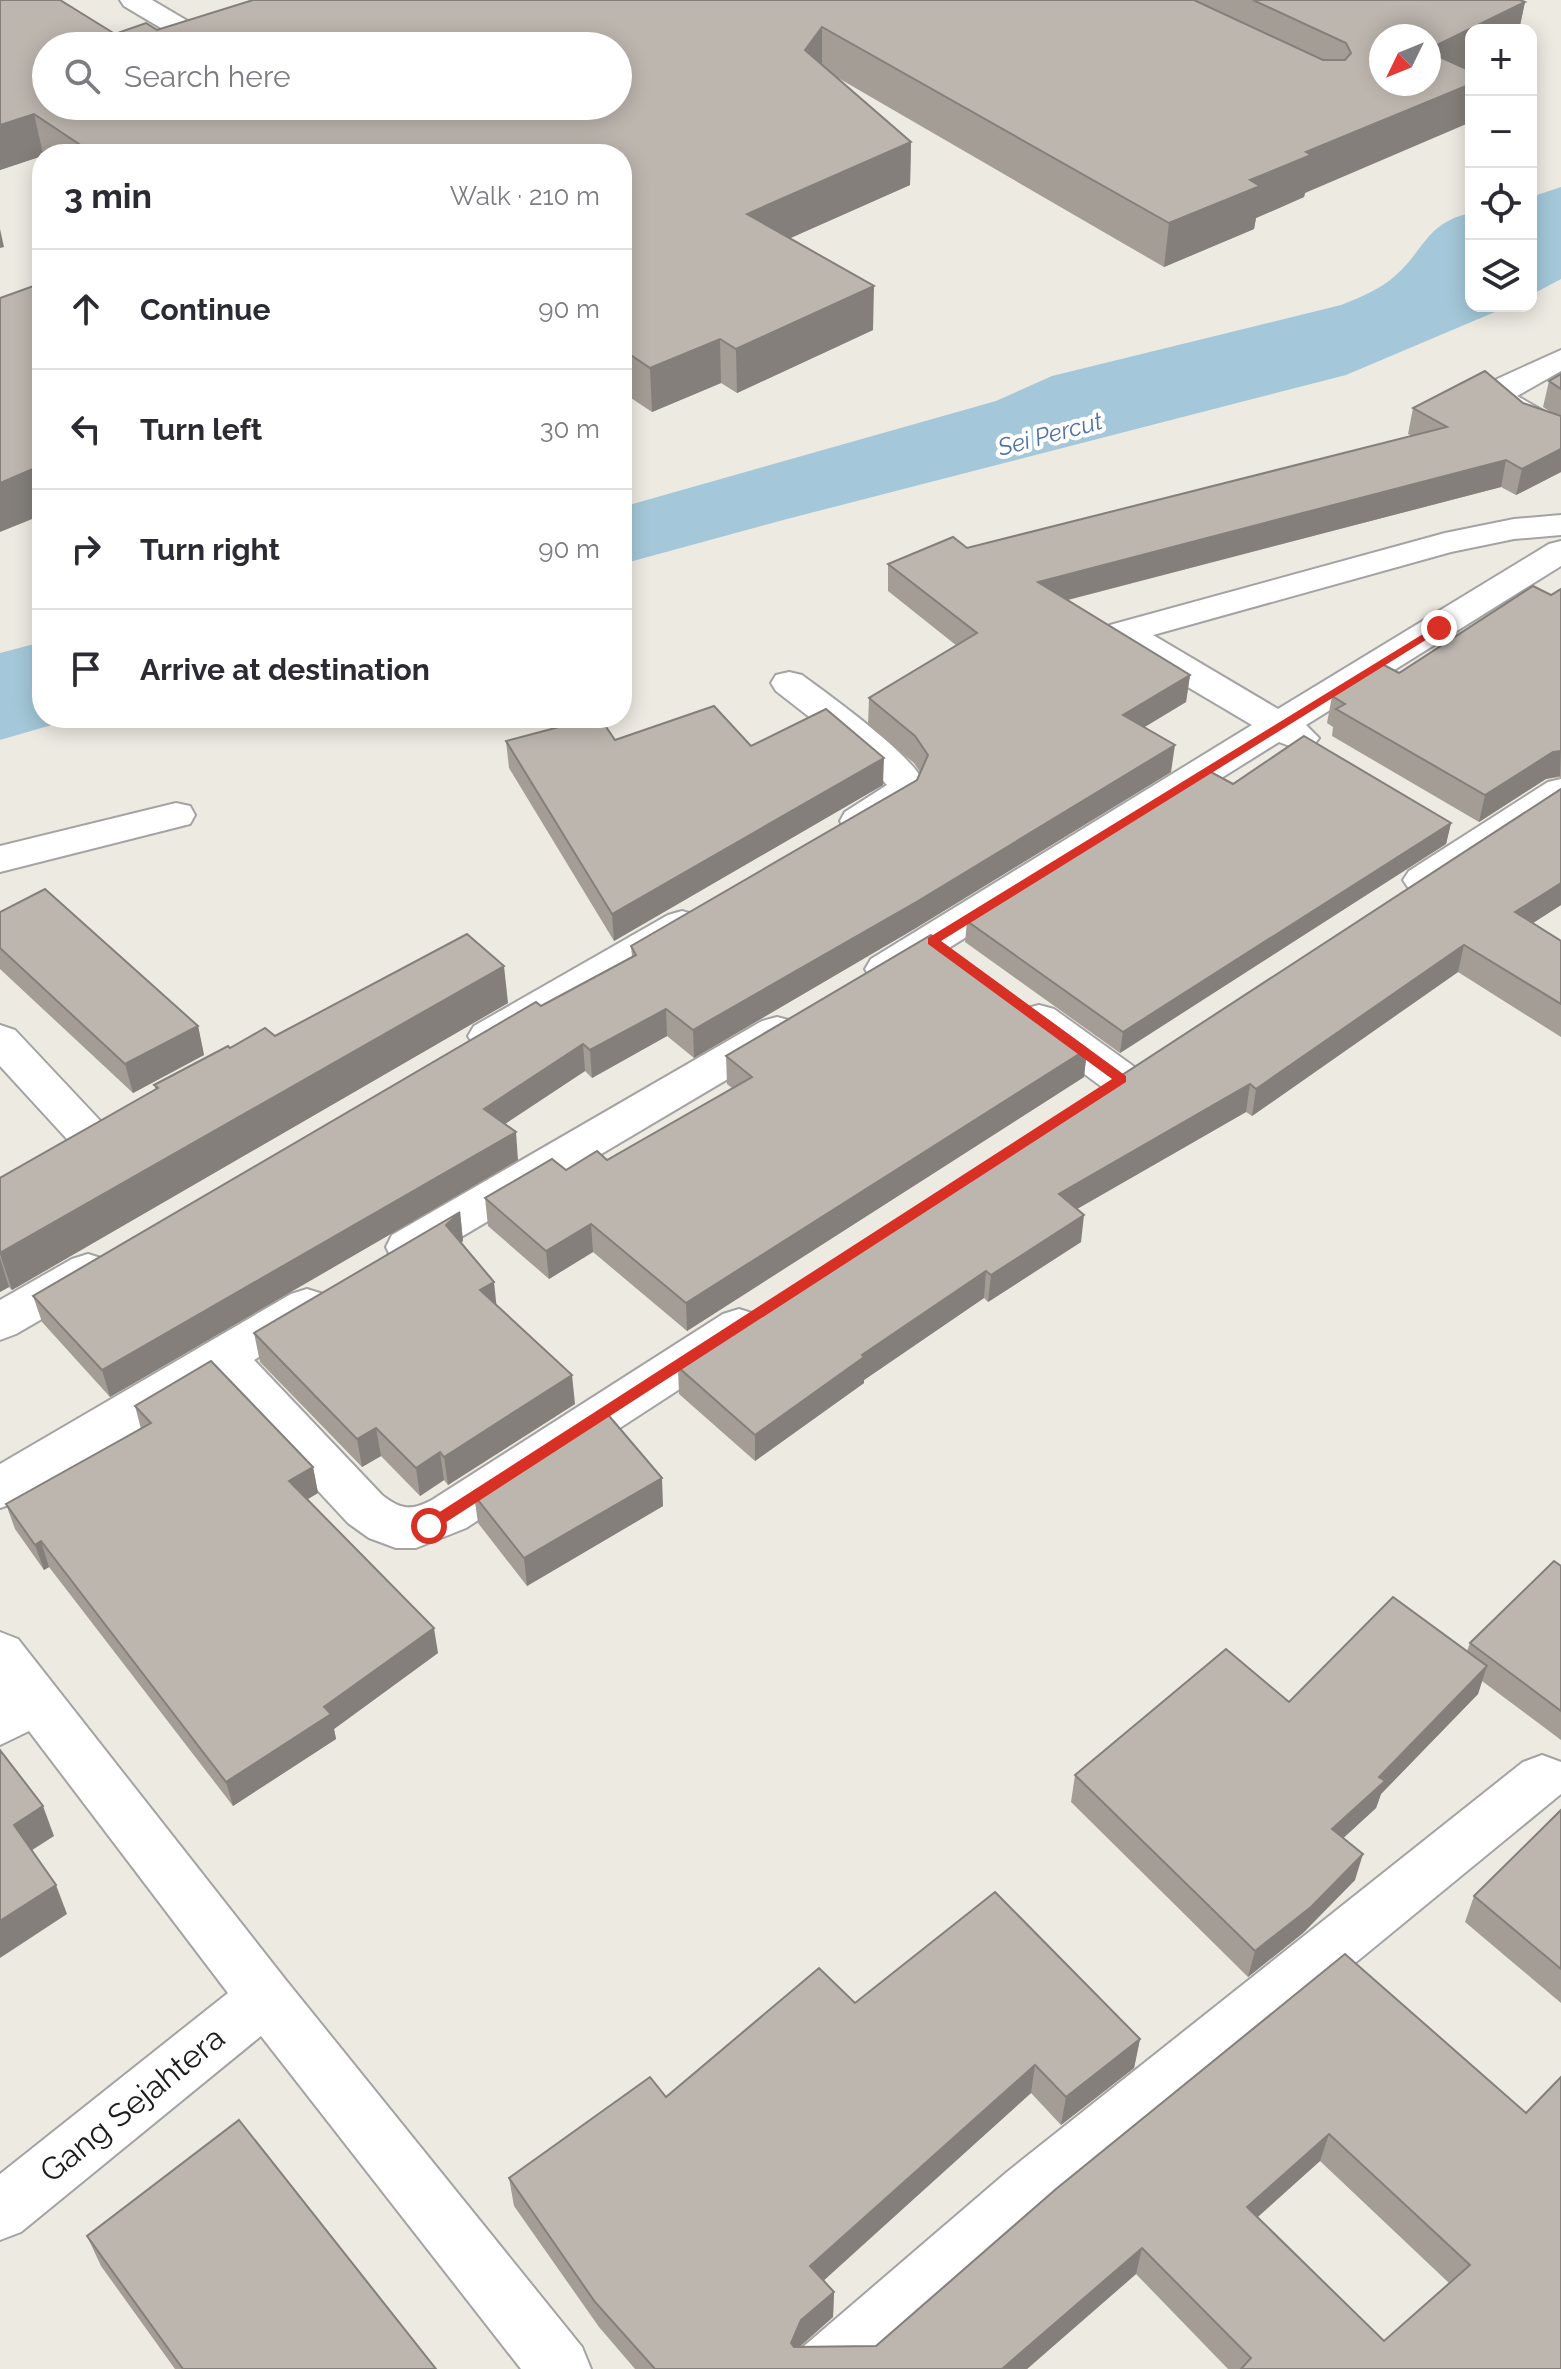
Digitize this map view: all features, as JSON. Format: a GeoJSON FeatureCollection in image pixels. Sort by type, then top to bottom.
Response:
{"type":"FeatureCollection","features":[{"type":"Feature","properties":{"kind":"street"},"geometry":{"type":"LineString","coordinates":[[133,0],[180,32]]}},
{"type":"Feature","properties":{"kind":"street"},"geometry":{"type":"LineString","coordinates":[[1561,359],[1508,386],[1501,396],[1511,406],[1561,433]]}},
{"type":"Feature","properties":{"kind":"street"},"geometry":{"type":"LineString","coordinates":[[1333,757],[1123,633],[1233,599],[1457,540],[1510,529],[1561,525]]}},
{"type":"Feature","properties":{"kind":"street"},"geometry":{"type":"LineString","coordinates":[[850,989],[1561,551]]}},
{"type":"Feature","properties":{"kind":"street"},"geometry":{"type":"LineString","coordinates":[[789,683],[875,750],[906,782],[906,788],[893,801],[824,841]]}},
{"type":"Feature","properties":{"kind":"street"},"geometry":{"type":"LineString","coordinates":[[1386,904],[1466,835],[1561,791]]}},
{"type":"Feature","properties":{"kind":"street"},"geometry":{"type":"LineString","coordinates":[[0,859],[176,815]]}},
{"type":"Feature","properties":{"kind":"street"},"geometry":{"type":"LineString","coordinates":[[454,1056],[714,905]]}},
{"type":"Feature","properties":{"kind":"street"},"geometry":{"type":"LineString","coordinates":[[932,941],[970,969]]}},
{"type":"Feature","properties":{"kind":"street"},"geometry":{"type":"LineString","coordinates":[[1008,996],[1121,1079]]}},
{"type":"Feature","properties":{"kind":"street"},"geometry":{"type":"LineString","coordinates":[[0,1488],[809,1013]]}},
{"type":"Feature","properties":{"kind":"street"},"geometry":{"type":"LineString","coordinates":[[0,1040],[106,1131],[53,1159]]}},
{"type":"Feature","properties":{"kind":"street"},"geometry":{"type":"LineString","coordinates":[[1082,1105],[1161,1053]]}},
{"type":"Feature","properties":{"kind":"street"},"geometry":{"type":"LineString","coordinates":[[0,1322],[120,1252]]}},
{"type":"Feature","properties":{"kind":"street"},"geometry":{"type":"LineString","coordinates":[[221,1356],[365,1509],[381,1523],[397,1529],[414,1530],[429,1526],[449,1514],[779,1301]]}},
{"type":"Feature","properties":{"kind":"street"},"geometry":{"type":"LineString","coordinates":[[0,1654],[17,1711],[265,1998],[560,2369]]}},
{"type":"Feature","properties":{"kind":"street"},"geometry":{"type":"LineString","coordinates":[[825,2369],[1028,2193],[1542,1778]]}},
{"type":"Feature","properties":{"kind":"street","name":"Gang Sejahtera"},"geometry":{"type":"LineString","coordinates":[[0,2211],[265,1998]]}},
{"type":"Feature","properties":{"kind":"water"},"geometry":{"type":"Polygon","coordinates":[[[1561,187],[1561,279],[1537,292],[1537,240],[1537,195],[1561,187]]]}},
{"type":"Feature","properties":{"kind":"water","name":"Sei Percut"},"geometry":{"type":"Polygon","coordinates":[[[1465,215],[1465,312],[1495,312],[1346,375],[632,561],[632,504],[996,401],[1052,376],[1341,305],[1363,296],[1396,275],[1445,223],[1465,215]]]}},
{"type":"Feature","properties":{"kind":"water"},"geometry":{"type":"Polygon","coordinates":[[[32,645],[32,728],[41,728],[0,740],[0,653],[32,645]]]}},
{"type":"Feature","properties":{"kind":"building"},"geometry":{"type":"Polygon","coordinates":[[[0,0],[60,0],[112,32],[32,32],[32,115],[0,125],[0,0]]]}},
{"type":"Feature","properties":{"kind":"building"},"geometry":{"type":"Polygon","coordinates":[[[253,0],[1194,0],[1323,60],[1345,60],[1351,53],[1346,43],[1253,0],[1525,2],[1480,24],[1465,24],[1465,31],[1441,43],[1441,24],[1369,24],[1369,96],[1441,96],[1441,57],[1465,68],[1465,86],[1306,152],[1311,155],[1250,180],[1260,186],[1169,223],[822,27],[805,50],[911,142],[747,214],[874,286],[736,349],[720,339],[650,368],[632,356],[632,144],[79,144],[43,120],[632,120],[632,32],[121,32],[146,23],[157,30],[253,0]]]}},
{"type":"Feature","properties":{"kind":"building"},"geometry":{"type":"Polygon","coordinates":[[[32,287],[32,469],[0,483],[0,298],[32,287]]]}},
{"type":"Feature","properties":{"kind":"building"},"geometry":{"type":"Polygon","coordinates":[[[1485,371],[1523,403],[1561,416],[1561,449],[1522,469],[1506,460],[1038,582],[1190,675],[1123,715],[1175,745],[918,901],[693,1030],[666,1009],[590,1050],[583,1044],[484,1109],[516,1132],[102,1370],[33,1296],[536,1002],[541,1006],[636,955],[631,946],[917,780],[928,755],[915,736],[869,698],[977,633],[888,564],[953,537],[967,548],[1447,427],[1413,408],[1485,371]]]}},
{"type":"Feature","properties":{"kind":"building"},"geometry":{"type":"Polygon","coordinates":[[[1561,374],[1561,389],[1549,381],[1561,374]]]}},
{"type":"Feature","properties":{"kind":"building"},"geometry":{"type":"Polygon","coordinates":[[[1533,586],[1551,595],[1561,589],[1561,751],[1553,752],[1485,795],[1336,709],[1345,704],[1332,696],[1382,664],[1399,673],[1533,586]]]}},
{"type":"Feature","properties":{"kind":"building"},"geometry":{"type":"Polygon","coordinates":[[[714,706],[751,746],[826,709],[884,758],[612,914],[506,741],[555,728],[607,728],[615,740],[714,706]]]}},
{"type":"Feature","properties":{"kind":"building"},"geometry":{"type":"Polygon","coordinates":[[[1304,736],[1451,823],[1123,1032],[967,921],[1209,771],[1233,784],[1304,736]]]}},
{"type":"Feature","properties":{"kind":"building"},"geometry":{"type":"Polygon","coordinates":[[[1561,789],[1561,883],[1515,912],[1561,941],[1561,1004],[1464,945],[1256,1089],[1250,1084],[1059,1194],[1084,1215],[991,1275],[986,1271],[862,1355],[864,1357],[755,1435],[678,1367],[723,1335],[1561,789]]]}},
{"type":"Feature","properties":{"kind":"building"},"geometry":{"type":"Polygon","coordinates":[[[45,889],[198,1026],[125,1064],[0,948],[0,912],[45,889]]]}},
{"type":"Feature","properties":{"kind":"building"},"geometry":{"type":"Polygon","coordinates":[[[467,934],[504,966],[0,1253],[0,1178],[158,1088],[154,1085],[228,1046],[230,1048],[265,1028],[275,1036],[467,934]]]}},
{"type":"Feature","properties":{"kind":"building"},"geometry":{"type":"Polygon","coordinates":[[[931,935],[1087,1049],[686,1303],[591,1224],[546,1251],[485,1198],[552,1159],[566,1170],[597,1151],[607,1160],[752,1077],[726,1056],[931,935]]]}},
{"type":"Feature","properties":{"kind":"building"},"geometry":{"type":"Polygon","coordinates":[[[460,1212],[446,1225],[494,1282],[480,1290],[572,1375],[444,1457],[440,1452],[416,1468],[376,1428],[357,1439],[254,1333],[460,1212]]]}},
{"type":"Feature","properties":{"kind":"building"},"geometry":{"type":"Polygon","coordinates":[[[211,1361],[313,1467],[289,1481],[434,1628],[324,1707],[331,1714],[226,1782],[41,1541],[35,1545],[6,1504],[151,1423],[135,1406],[211,1361]]]}},
{"type":"Feature","properties":{"kind":"building"},"geometry":{"type":"Polygon","coordinates":[[[604,1410],[662,1478],[524,1558],[474,1495],[604,1410]]]}},
{"type":"Feature","properties":{"kind":"building"},"geometry":{"type":"Polygon","coordinates":[[[1554,1561],[1561,1566],[1561,1711],[1470,1643],[1554,1561]]]}},
{"type":"Feature","properties":{"kind":"building"},"geometry":{"type":"Polygon","coordinates":[[[1393,1597],[1487,1666],[1379,1777],[1385,1781],[1332,1829],[1363,1854],[1311,1907],[1255,1951],[1075,1775],[1226,1649],[1289,1702],[1393,1597]]]}},
{"type":"Feature","properties":{"kind":"building"},"geometry":{"type":"Polygon","coordinates":[[[0,1750],[43,1806],[14,1825],[56,1885],[0,1921],[0,1750]]]}},
{"type":"Feature","properties":{"kind":"building"},"geometry":{"type":"Polygon","coordinates":[[[1561,1810],[1561,1969],[1474,1896],[1561,1810]]]}},
{"type":"Feature","properties":{"kind":"building"},"geometry":{"type":"Polygon","coordinates":[[[995,1892],[1140,2039],[1066,2097],[1035,2065],[810,2266],[834,2292],[801,2320],[791,2343],[794,2347],[876,2346],[1056,2189],[1345,1954],[1526,2113],[1561,2077],[1561,2369],[1241,2369],[1251,2358],[1142,2248],[1002,2369],[655,2369],[595,2302],[509,2178],[650,2077],[666,2097],[819,1968],[855,2003],[995,1892]],[[1329,2134],[1247,2207],[1384,2341],[1470,2265],[1329,2134]]]}},
{"type":"Feature","properties":{"kind":"building"},"geometry":{"type":"Polygon","coordinates":[[[239,2120],[436,2369],[183,2369],[87,2236],[239,2120]]]}},
{"type":"Feature","properties":{"kind":"route"},"geometry":{"type":"LineString","coordinates":[[429,1526],[1121,1079],[932,941],[1439,628]]}}]}
